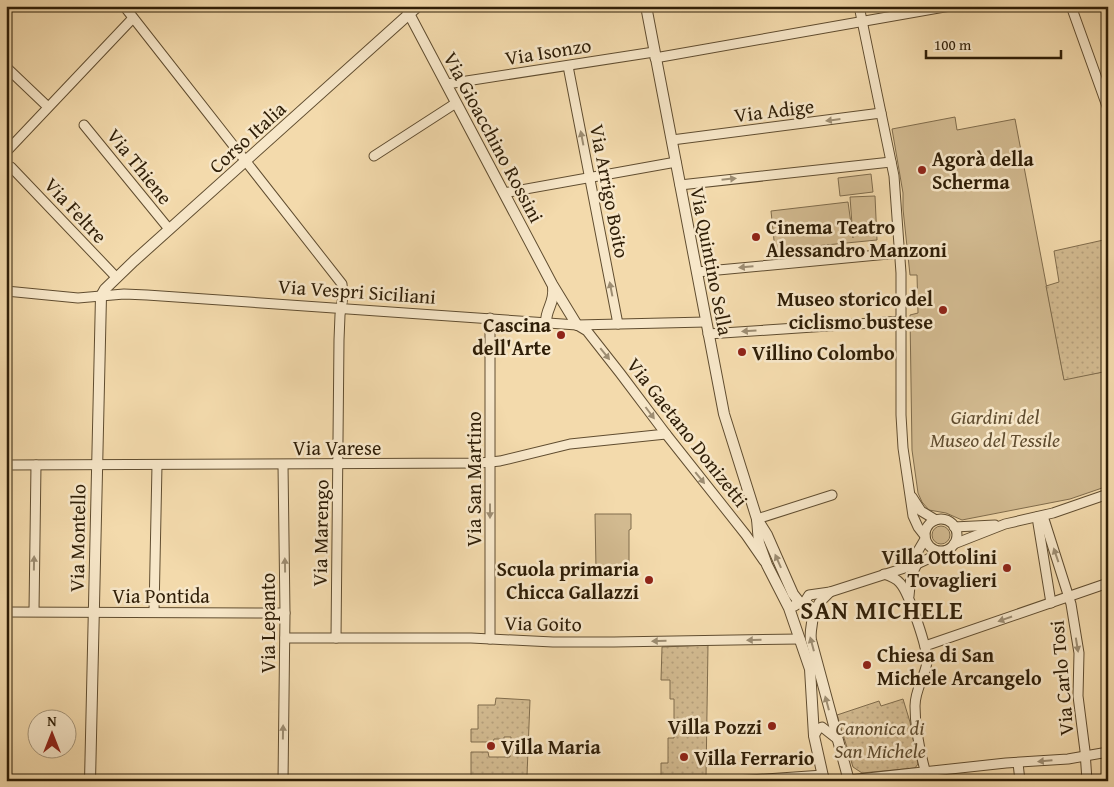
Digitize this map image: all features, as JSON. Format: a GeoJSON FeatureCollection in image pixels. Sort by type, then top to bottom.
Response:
{"type":"FeatureCollection","features":[{"type":"Feature","properties":{"kind":"street","name":"Via Marengo"},"geometry":{"type":"LineString","coordinates":[[124,6],[340,281],[343,296],[339,340],[336,638]]}},
{"type":"Feature","properties":{"kind":"street","name":"Corso Italia"},"geometry":{"type":"LineString","coordinates":[[101,296],[116,277],[246,161],[408,11],[418,6]]}},
{"type":"Feature","properties":{"kind":"street","name":"Via Quintino Sella"},"geometry":{"type":"LineString","coordinates":[[646,6],[724,414],[757,519]]}},
{"type":"Feature","properties":{"kind":"street"},"geometry":{"type":"LineString","coordinates":[[859,6],[891,162],[899,253],[902,322],[902,427],[904,456],[913,516],[918,528],[931,548],[945,551]]}},
{"type":"Feature","properties":{"kind":"street","name":"Via Isonzo"},"geometry":{"type":"LineString","coordinates":[[447,84],[655,55],[950,6]]}},
{"type":"Feature","properties":{"kind":"street"},"geometry":{"type":"LineString","coordinates":[[1071,6],[1108,109]]}},
{"type":"Feature","properties":{"kind":"street","name":"Via Gioacchino Rossini"},"geometry":{"type":"LineString","coordinates":[[408,11],[552,284],[577,325]]}},
{"type":"Feature","properties":{"kind":"street"},"geometry":{"type":"LineString","coordinates":[[6,152],[133,18]]}},
{"type":"Feature","properties":{"kind":"street","name":"Via Arrigo Boito"},"geometry":{"type":"LineString","coordinates":[[568,66],[618,324]]}},
{"type":"Feature","properties":{"kind":"street"},"geometry":{"type":"LineString","coordinates":[[6,67],[48,107]]}},
{"type":"Feature","properties":{"kind":"street"},"geometry":{"type":"LineString","coordinates":[[374,156],[456,103]]}},
{"type":"Feature","properties":{"kind":"street","name":"Via Adige"},"geometry":{"type":"LineString","coordinates":[[672,140],[881,113]]}},
{"type":"Feature","properties":{"kind":"street","name":"Via Thiene"},"geometry":{"type":"LineString","coordinates":[[84,125],[169,229]]}},
{"type":"Feature","properties":{"kind":"street"},"geometry":{"type":"LineString","coordinates":[[504,193],[676,162]]}},
{"type":"Feature","properties":{"kind":"street"},"geometry":{"type":"LineString","coordinates":[[680,185],[891,162]]}},
{"type":"Feature","properties":{"kind":"street","name":"Via Feltre"},"geometry":{"type":"LineString","coordinates":[[11,167],[116,277]]}},
{"type":"Feature","properties":{"kind":"street"},"geometry":{"type":"LineString","coordinates":[[697,272],[899,253]]}},
{"type":"Feature","properties":{"kind":"street"},"geometry":{"type":"LineString","coordinates":[[546,322],[553,299],[552,284]]}},
{"type":"Feature","properties":{"kind":"street","name":"Via Vespri Siciliani"},"geometry":{"type":"LineString","coordinates":[[6,291],[78,298],[146,294],[577,325],[706,322]]}},
{"type":"Feature","properties":{"kind":"street","name":"Via Montello"},"geometry":{"type":"LineString","coordinates":[[90,781],[101,296]]}},
{"type":"Feature","properties":{"kind":"street","name":"Via San Martino"},"geometry":{"type":"LineString","coordinates":[[490,318],[490,639]]}},
{"type":"Feature","properties":{"kind":"street"},"geometry":{"type":"LineString","coordinates":[[708,334],[902,322]]}},
{"type":"Feature","properties":{"kind":"street","name":"Via Gaetano Donizetti"},"geometry":{"type":"LineString","coordinates":[[577,325],[586,331],[746,535],[767,565]]}},
{"type":"Feature","properties":{"kind":"street","name":"Via Varese"},"geometry":{"type":"LineString","coordinates":[[6,465],[490,462],[570,444],[666,434]]}},
{"type":"Feature","properties":{"kind":"street","name":"Via Lepanto"},"geometry":{"type":"LineString","coordinates":[[283,464],[286,613],[283,781]]}},
{"type":"Feature","properties":{"kind":"street"},"geometry":{"type":"LineString","coordinates":[[34,612],[36,465]]}},
{"type":"Feature","properties":{"kind":"street"},"geometry":{"type":"LineString","coordinates":[[154,612],[157,465]]}},
{"type":"Feature","properties":{"kind":"street"},"geometry":{"type":"LineString","coordinates":[[757,519],[832,494]]}},
{"type":"Feature","properties":{"kind":"street"},"geometry":{"type":"LineString","coordinates":[[910,494],[921,511],[936,520],[945,520],[954,526],[967,527],[1005,524],[1040,516],[1108,494]]}},
{"type":"Feature","properties":{"kind":"street"},"geometry":{"type":"LineString","coordinates":[[1040,516],[1051,603]]}},
{"type":"Feature","properties":{"kind":"street","name":"Via Carlo Tosi"},"geometry":{"type":"LineString","coordinates":[[1040,516],[1069,597],[1079,654],[1078,696],[1086,756],[1087,781]]}},
{"type":"Feature","properties":{"kind":"street"},"geometry":{"type":"LineString","coordinates":[[736,781],[824,778],[814,736],[811,675],[789,608],[767,565],[758,540],[757,519]]}},
{"type":"Feature","properties":{"kind":"street"},"geometry":{"type":"LineString","coordinates":[[757,519],[767,535],[793,594],[802,603],[810,606],[812,618],[811,640],[836,738],[849,780],[926,776],[1108,752]]}},
{"type":"Feature","properties":{"kind":"street"},"geometry":{"type":"LineString","coordinates":[[909,596],[913,562],[925,538],[928,527],[936,520]]}},
{"type":"Feature","properties":{"kind":"street"},"geometry":{"type":"LineString","coordinates":[[793,619],[793,607],[802,603],[809,595],[830,592],[884,574],[945,551],[954,544],[1005,524]]}},
{"type":"Feature","properties":{"kind":"street"},"geometry":{"type":"LineString","coordinates":[[954,526],[956,537],[954,544]]}},
{"type":"Feature","properties":{"kind":"street"},"geometry":{"type":"LineString","coordinates":[[884,574],[899,581],[909,596],[925,646],[926,663],[916,692],[915,708],[916,726],[926,776]]}},
{"type":"Feature","properties":{"kind":"street"},"geometry":{"type":"LineString","coordinates":[[925,646],[1108,583]]}},
{"type":"Feature","properties":{"kind":"street"},"geometry":{"type":"LineString","coordinates":[[793,619],[804,625],[812,618],[819,603],[830,592]]}},
{"type":"Feature","properties":{"kind":"street","name":"Via Pontida"},"geometry":{"type":"LineString","coordinates":[[6,612],[286,613]]}},
{"type":"Feature","properties":{"kind":"street","name":"Via Goito"},"geometry":{"type":"LineString","coordinates":[[285,638],[626,642],[800,639]]}},
{"type":"Feature","properties":{"kind":"street"},"geometry":{"type":"LineString","coordinates":[[814,736],[818,728],[822,727],[836,738]]}},
{"type":"Feature","properties":{"kind":"street"},"geometry":{"type":"LineString","coordinates":[[1018,763],[1020,781]]}},
{"type":"Feature","properties":{"kind":"green space","name":"Giardini del Museo del Tessile"},"geometry":{"type":"Polygon","coordinates":[[[955,117],[957,130],[1015,119],[1064,379],[1108,371],[1108,486],[1070,499],[962,520],[946,513],[929,510],[922,502],[918,493],[912,450],[910,315],[918,313],[917,275],[910,275],[903,193],[892,129],[955,117]]]}},
{"type":"Feature","properties":{"kind":"green space"},"geometry":{"type":"Polygon","coordinates":[[[871,174],[873,192],[840,196],[838,178],[871,174]]]}},
{"type":"Feature","properties":{"kind":"green space"},"geometry":{"type":"Polygon","coordinates":[[[875,196],[877,240],[775,250],[771,211],[848,202],[853,238],[850,197],[875,196]]]}},
{"type":"Feature","properties":{"kind":"green space"},"geometry":{"type":"Polygon","coordinates":[[[1108,239],[1108,371],[1064,380],[1046,286],[1059,282],[1054,251],[1108,239]]]}},
{"type":"Feature","properties":{"kind":"green space"},"geometry":{"type":"Polygon","coordinates":[[[595,514],[631,514],[629,569],[596,569],[595,514]]]}},
{"type":"Feature","properties":{"kind":"green space"},"geometry":{"type":"Polygon","coordinates":[[[937,526],[945,526],[950,531],[948,542],[937,544],[932,539],[932,531],[937,526]]]}},
{"type":"Feature","properties":{"kind":"green space"},"geometry":{"type":"Polygon","coordinates":[[[708,645],[706,778],[661,780],[661,763],[668,763],[668,738],[674,738],[674,699],[670,699],[670,680],[661,680],[662,647],[708,645]]]}},
{"type":"Feature","properties":{"kind":"green space"},"geometry":{"type":"Polygon","coordinates":[[[496,698],[530,700],[527,776],[513,777],[513,781],[471,781],[471,752],[488,752],[489,757],[510,757],[511,737],[494,739],[493,742],[471,742],[471,729],[478,729],[478,705],[495,705],[496,698]]]}},
{"type":"Feature","properties":{"kind":"green space","name":"Canonica di San Michele"},"geometry":{"type":"Polygon","coordinates":[[[903,699],[910,722],[918,764],[915,768],[862,773],[853,767],[837,715],[879,701],[881,706],[903,699]]]}},
{"type":"Feature","properties":{"kind":"place","name":"Agorà della Scherma"},"geometry":{"type":"Point","coordinates":[922,170]}},
{"type":"Feature","properties":{"kind":"place","name":"Cinema Teatro Alessandro Manzoni"},"geometry":{"type":"Point","coordinates":[756,237]}},
{"type":"Feature","properties":{"kind":"place","name":"Museo storico del ciclismo bustese"},"geometry":{"type":"Point","coordinates":[943,310]}},
{"type":"Feature","properties":{"kind":"place","name":"Cascina dell'Arte"},"geometry":{"type":"Point","coordinates":[561,335]}},
{"type":"Feature","properties":{"kind":"place","name":"Villino Colombo"},"geometry":{"type":"Point","coordinates":[742,352]}},
{"type":"Feature","properties":{"kind":"place","name":"Villa Ottolini Tovaglieri"},"geometry":{"type":"Point","coordinates":[1007,568]}},
{"type":"Feature","properties":{"kind":"place","name":"Scuola primaria Chicca Gallazzi"},"geometry":{"type":"Point","coordinates":[649,580]}},
{"type":"Feature","properties":{"kind":"place","name":"Chiesa di San Michele Arcangelo"},"geometry":{"type":"Point","coordinates":[867,665]}},
{"type":"Feature","properties":{"kind":"place","name":"Villa Pozzi"},"geometry":{"type":"Point","coordinates":[772,726]}},
{"type":"Feature","properties":{"kind":"place","name":"Villa Maria"},"geometry":{"type":"Point","coordinates":[491,746]}},
{"type":"Feature","properties":{"kind":"place","name":"Villa Ferrario"},"geometry":{"type":"Point","coordinates":[684,757]}},
{"type":"Feature","properties":{"kind":"district","name":"SAN MICHELE"},"geometry":{"type":"Point","coordinates":[882,610]}}]}
